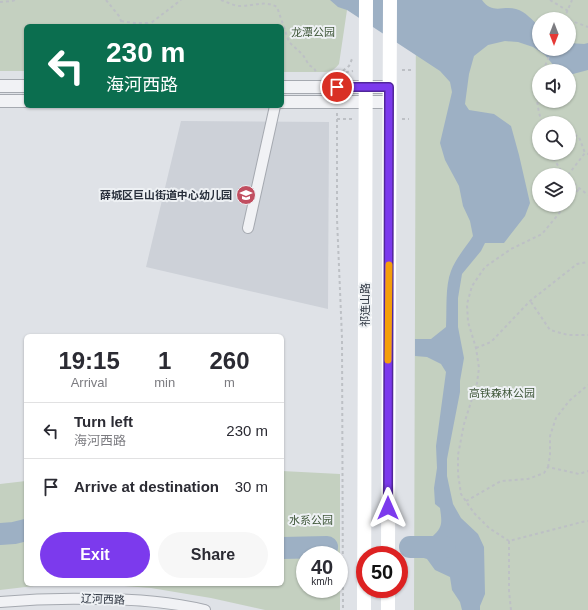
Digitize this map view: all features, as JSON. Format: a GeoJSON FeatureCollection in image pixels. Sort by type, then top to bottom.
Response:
{"type":"FeatureCollection","features":[{"type":"Feature","properties":{"kind":"main road","name":"祁连山路"},"geometry":{"type":"LineString","coordinates":[[364,610],[366,0]]}},
{"type":"Feature","properties":{"kind":"main road"},"geometry":{"type":"LineString","coordinates":[[388,546],[390,0]]}},
{"type":"Feature","properties":{"kind":"main road"},"geometry":{"type":"LineString","coordinates":[[388,598],[388,610]]}},
{"type":"Feature","properties":{"kind":"street"},"geometry":{"type":"LineString","coordinates":[[0,86],[24,86]]}},
{"type":"Feature","properties":{"kind":"street"},"geometry":{"type":"LineString","coordinates":[[284,87],[389,87]]}},
{"type":"Feature","properties":{"kind":"street"},"geometry":{"type":"LineString","coordinates":[[0,101],[24,101]]}},
{"type":"Feature","properties":{"kind":"street"},"geometry":{"type":"LineString","coordinates":[[284,102],[389,102]]}},
{"type":"Feature","properties":{"kind":"street"},"geometry":{"type":"LineString","coordinates":[[248,228],[275,108]]}},
{"type":"Feature","properties":{"kind":"street","name":"辽河西路"},"geometry":{"type":"LineString","coordinates":[[0,602],[66,598],[122,599],[175,604],[205,610]]}},
{"type":"Feature","properties":{"kind":"path"},"geometry":{"type":"LineString","coordinates":[[0,2],[15,0]]}},
{"type":"Feature","properties":{"kind":"path"},"geometry":{"type":"LineString","coordinates":[[106,0],[119,16],[122,24]]}},
{"type":"Feature","properties":{"kind":"path"},"geometry":{"type":"LineString","coordinates":[[121,21],[150,23],[181,0]]}},
{"type":"Feature","properties":{"kind":"path"},"geometry":{"type":"LineString","coordinates":[[221,0],[239,6],[268,1],[277,7],[283,24]]}},
{"type":"Feature","properties":{"kind":"path"},"geometry":{"type":"LineString","coordinates":[[550,0],[568,11],[572,0]]}},
{"type":"Feature","properties":{"kind":"path"},"geometry":{"type":"LineString","coordinates":[[576,23],[588,27]]}},
{"type":"Feature","properties":{"kind":"path"},"geometry":{"type":"LineString","coordinates":[[284,27],[289,42],[303,55],[317,74]]}},
{"type":"Feature","properties":{"kind":"path"},"geometry":{"type":"LineString","coordinates":[[340,73],[349,66],[353,57]]}},
{"type":"Feature","properties":{"kind":"path"},"geometry":{"type":"LineString","coordinates":[[337,119],[337,219],[342,346],[342,610]]}},
{"type":"Feature","properties":{"kind":"path"},"geometry":{"type":"LineString","coordinates":[[576,136],[579,137],[585,153]]}},
{"type":"Feature","properties":{"kind":"path"},"geometry":{"type":"LineString","coordinates":[[573,168],[585,153]]}},
{"type":"Feature","properties":{"kind":"path"},"geometry":{"type":"LineString","coordinates":[[576,186],[588,194]]}},
{"type":"Feature","properties":{"kind":"path"},"geometry":{"type":"LineString","coordinates":[[576,193],[579,189]]}},
{"type":"Feature","properties":{"kind":"path"},"geometry":{"type":"LineString","coordinates":[[560,212],[542,234],[511,249],[485,267],[472,286],[467,304],[468,322],[476,348],[479,368],[477,383],[464,424],[458,455],[458,474],[461,494],[474,513],[489,528],[509,541],[588,521]]}},
{"type":"Feature","properties":{"kind":"path"},"geometry":{"type":"LineString","coordinates":[[476,348],[491,342],[530,301],[577,264],[588,262]]}},
{"type":"Feature","properties":{"kind":"path"},"geometry":{"type":"LineString","coordinates":[[530,301],[550,330],[568,335],[588,335]]}},
{"type":"Feature","properties":{"kind":"path"},"geometry":{"type":"LineString","coordinates":[[466,501],[501,481],[528,479],[544,473],[548,467],[550,455],[550,436],[556,418],[568,401],[588,385]]}},
{"type":"Feature","properties":{"kind":"path"},"geometry":{"type":"LineString","coordinates":[[548,467],[579,474],[588,471]]}},
{"type":"Feature","properties":{"kind":"path"},"geometry":{"type":"LineString","coordinates":[[509,541],[509,591],[511,610]]}},
{"type":"Feature","properties":{"kind":"shaded area","name":"薛城区巨山街道中心幼儿园"},"geometry":{"type":"Polygon","coordinates":[[[181,121],[329,122],[328,309],[146,267],[181,121]]]}},
{"type":"Feature","properties":{"kind":"green space","name":"龙潭公园"},"geometry":{"type":"Polygon","coordinates":[[[0,0],[347,0],[347,10],[339,64],[333,70],[326,72],[284,72],[284,24],[24,24],[24,71],[0,71],[0,0]]]}},
{"type":"Feature","properties":{"kind":"green space","name":"高铁森林公园"},"geometry":{"type":"Polygon","coordinates":[[[416,0],[588,0],[588,610],[414,610],[416,0]]]}},
{"type":"Feature","properties":{"kind":"green space","name":"水系公园"},"geometry":{"type":"Polygon","coordinates":[[[284,471],[340,474],[340,546],[296,546],[296,598],[340,598],[340,610],[265,610],[211,598],[151,588],[124,586],[284,586],[284,471]]]}},
{"type":"Feature","properties":{"kind":"green space","name":"水系公园"},"geometry":{"type":"Polygon","coordinates":[[[24,481],[24,586],[34,586],[0,590],[0,484],[24,481]]]}},
{"type":"Feature","properties":{"kind":"water"},"geometry":{"type":"Polygon","coordinates":[[[330,0],[482,0],[490,7],[498,9],[516,9],[532,19],[532,47],[518,42],[505,41],[488,45],[474,56],[469,74],[465,104],[469,110],[494,114],[511,126],[530,203],[525,216],[504,243],[485,243],[481,251],[462,274],[458,298],[458,327],[464,358],[460,381],[460,392],[447,459],[447,476],[453,504],[461,518],[478,534],[484,547],[485,594],[480,610],[462,610],[460,602],[452,590],[450,577],[435,570],[427,559],[414,555],[414,538],[432,537],[441,524],[440,508],[435,504],[434,488],[437,468],[436,446],[446,372],[441,364],[427,357],[415,356],[415,339],[431,339],[446,327],[449,277],[456,262],[473,236],[470,221],[463,206],[459,186],[445,160],[440,143],[452,92],[450,82],[440,71],[347,10],[338,7],[330,0]]]}},
{"type":"Feature","properties":{"kind":"water"},"geometry":{"type":"Polygon","coordinates":[[[576,43],[588,43],[588,70],[576,73],[576,64],[552,64],[546,56],[576,56],[576,43]]]}},
{"type":"Feature","properties":{"kind":"waterway"},"geometry":{"type":"LineString","coordinates":[[0,534],[24,530]]}},
{"type":"Feature","properties":{"kind":"waterway"},"geometry":{"type":"LineString","coordinates":[[410,547],[445,547]]}},
{"type":"Feature","properties":{"kind":"waterway"},"geometry":{"type":"LineString","coordinates":[[284,548],[296,548]]}},
{"type":"Feature","properties":{"kind":"slow traffic"},"geometry":{"type":"LineString","coordinates":[[388,360],[389,265]]}},
{"type":"Feature","properties":{"kind":"place","name":"薛城区巨山街道中心幼儿园"},"geometry":{"type":"Point","coordinates":[246,195]}},
{"type":"Feature","properties":{"kind":"route"},"geometry":{"type":"LineString","coordinates":[[337,87],[389,87],[388,508]]}}]}
